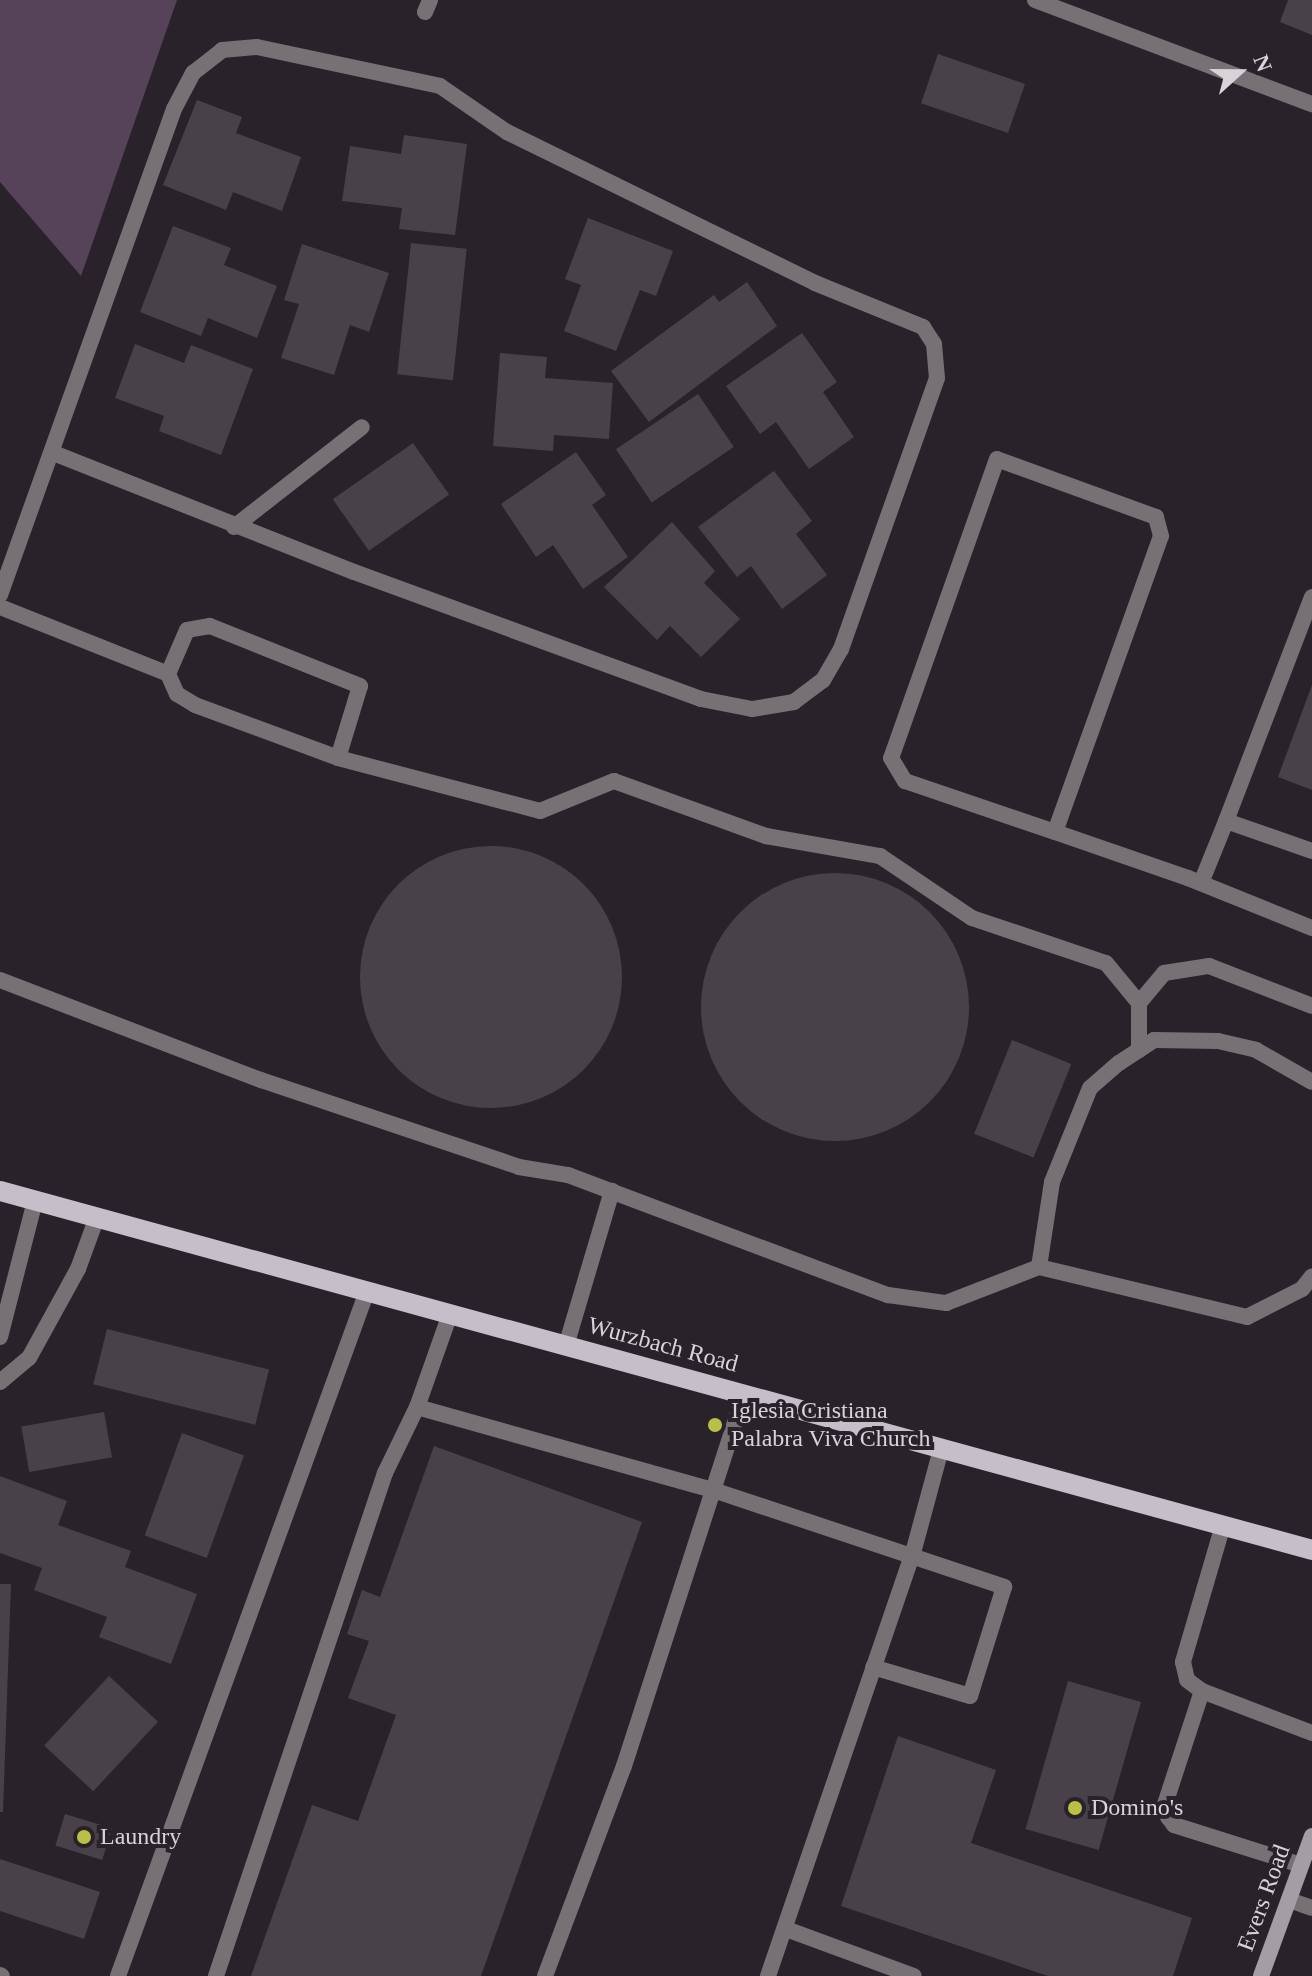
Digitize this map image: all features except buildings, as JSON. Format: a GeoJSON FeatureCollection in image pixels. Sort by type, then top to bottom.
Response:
{"type":"FeatureCollection","features":[{"type":"Feature","properties":{"kind":"main road","name":"Wurzbach Road"},"geometry":{"type":"LineString","coordinates":[[0,1191],[1312,1550]]}},
{"type":"Feature","properties":{"kind":"main road","name":"Evers Road"},"geometry":{"type":"LineString","coordinates":[[1261,1976],[1312,1836]]}},
{"type":"Feature","properties":{"kind":"street"},"geometry":{"type":"LineString","coordinates":[[1035,0],[1312,104]]}},
{"type":"Feature","properties":{"kind":"street"},"geometry":{"type":"LineString","coordinates":[[0,595],[174,109],[193,73],[222,50],[257,47],[440,86],[507,132],[815,283],[923,327],[934,344],[937,378],[841,649],[823,680],[794,702],[752,709],[701,699],[234,527],[53,453]]}},
{"type":"Feature","properties":{"kind":"street"},"geometry":{"type":"LineString","coordinates":[[234,527],[362,427]]}},
{"type":"Feature","properties":{"kind":"street"},"geometry":{"type":"LineString","coordinates":[[1055,832],[1161,536],[1156,517],[997,459],[891,758],[905,781],[1201,883],[1312,928]]}},
{"type":"Feature","properties":{"kind":"street"},"geometry":{"type":"LineString","coordinates":[[1201,883],[1312,597]]}},
{"type":"Feature","properties":{"kind":"street"},"geometry":{"type":"LineString","coordinates":[[0,607],[168,674],[177,694],[195,705],[338,758],[540,811],[614,781],[766,836],[880,856],[972,918],[1106,963],[1139,1003],[1139,1050]]}},
{"type":"Feature","properties":{"kind":"street"},"geometry":{"type":"LineString","coordinates":[[168,674],[187,630],[210,626],[360,686],[338,758]]}},
{"type":"Feature","properties":{"kind":"street"},"geometry":{"type":"LineString","coordinates":[[1226,821],[1312,851]]}},
{"type":"Feature","properties":{"kind":"street"},"geometry":{"type":"LineString","coordinates":[[1139,1003],[1164,973],[1209,966],[1312,1006]]}},
{"type":"Feature","properties":{"kind":"street"},"geometry":{"type":"LineString","coordinates":[[0,980],[261,1080],[519,1167],[568,1175],[888,1295],[946,1303],[1039,1267],[1247,1317],[1302,1289],[1312,1276]]}},
{"type":"Feature","properties":{"kind":"street"},"geometry":{"type":"LineString","coordinates":[[1039,1267],[1052,1182],[1090,1088],[1139,1050],[1154,1040],[1218,1041],[1256,1050],[1312,1082]]}},
{"type":"Feature","properties":{"kind":"street"},"geometry":{"type":"LineString","coordinates":[[566,1346],[612,1191]]}},
{"type":"Feature","properties":{"kind":"street"},"geometry":{"type":"LineString","coordinates":[[0,1337],[35,1201]]}},
{"type":"Feature","properties":{"kind":"street"},"geometry":{"type":"LineString","coordinates":[[0,1382],[29,1358],[78,1269],[97,1217]]}},
{"type":"Feature","properties":{"kind":"street"},"geometry":{"type":"LineString","coordinates":[[118,1976],[367,1291]]}},
{"type":"Feature","properties":{"kind":"street"},"geometry":{"type":"LineString","coordinates":[[216,1976],[385,1473],[417,1407],[450,1314]]}},
{"type":"Feature","properties":{"kind":"street"},"geometry":{"type":"LineString","coordinates":[[545,1976],[624,1766],[744,1394]]}},
{"type":"Feature","properties":{"kind":"street"},"geometry":{"type":"LineString","coordinates":[[417,1407],[713,1490],[913,1553],[1004,1587],[970,1696],[873,1667]]}},
{"type":"Feature","properties":{"kind":"street"},"geometry":{"type":"LineString","coordinates":[[768,1976],[913,1553],[941,1449]]}},
{"type":"Feature","properties":{"kind":"street"},"geometry":{"type":"LineString","coordinates":[[1223,1525],[1183,1662],[1187,1680],[1202,1691],[1312,1733]]}},
{"type":"Feature","properties":{"kind":"street"},"geometry":{"type":"LineString","coordinates":[[1202,1691],[1164,1807],[1168,1817],[1174,1825],[1301,1865]]}},
{"type":"Feature","properties":{"kind":"street"},"geometry":{"type":"LineString","coordinates":[[1289,1900],[1312,1908]]}},
{"type":"Feature","properties":{"kind":"street"},"geometry":{"type":"LineString","coordinates":[[786,1929],[914,1976]]}},
{"type":"Feature","properties":{"kind":"shaded area"},"geometry":{"type":"Polygon","coordinates":[[[0,0],[177,0],[81,276],[0,182],[0,0]]]}},
{"type":"Feature","properties":{"kind":"place","name":"Iglesia Cristiana Palabra Viva Church"},"geometry":{"type":"Point","coordinates":[715,1425]}},
{"type":"Feature","properties":{"kind":"place","name":"Domino's"},"geometry":{"type":"Point","coordinates":[1075,1808]}},
{"type":"Feature","properties":{"kind":"place","name":"Laundry"},"geometry":{"type":"Point","coordinates":[84,1837]}}]}
